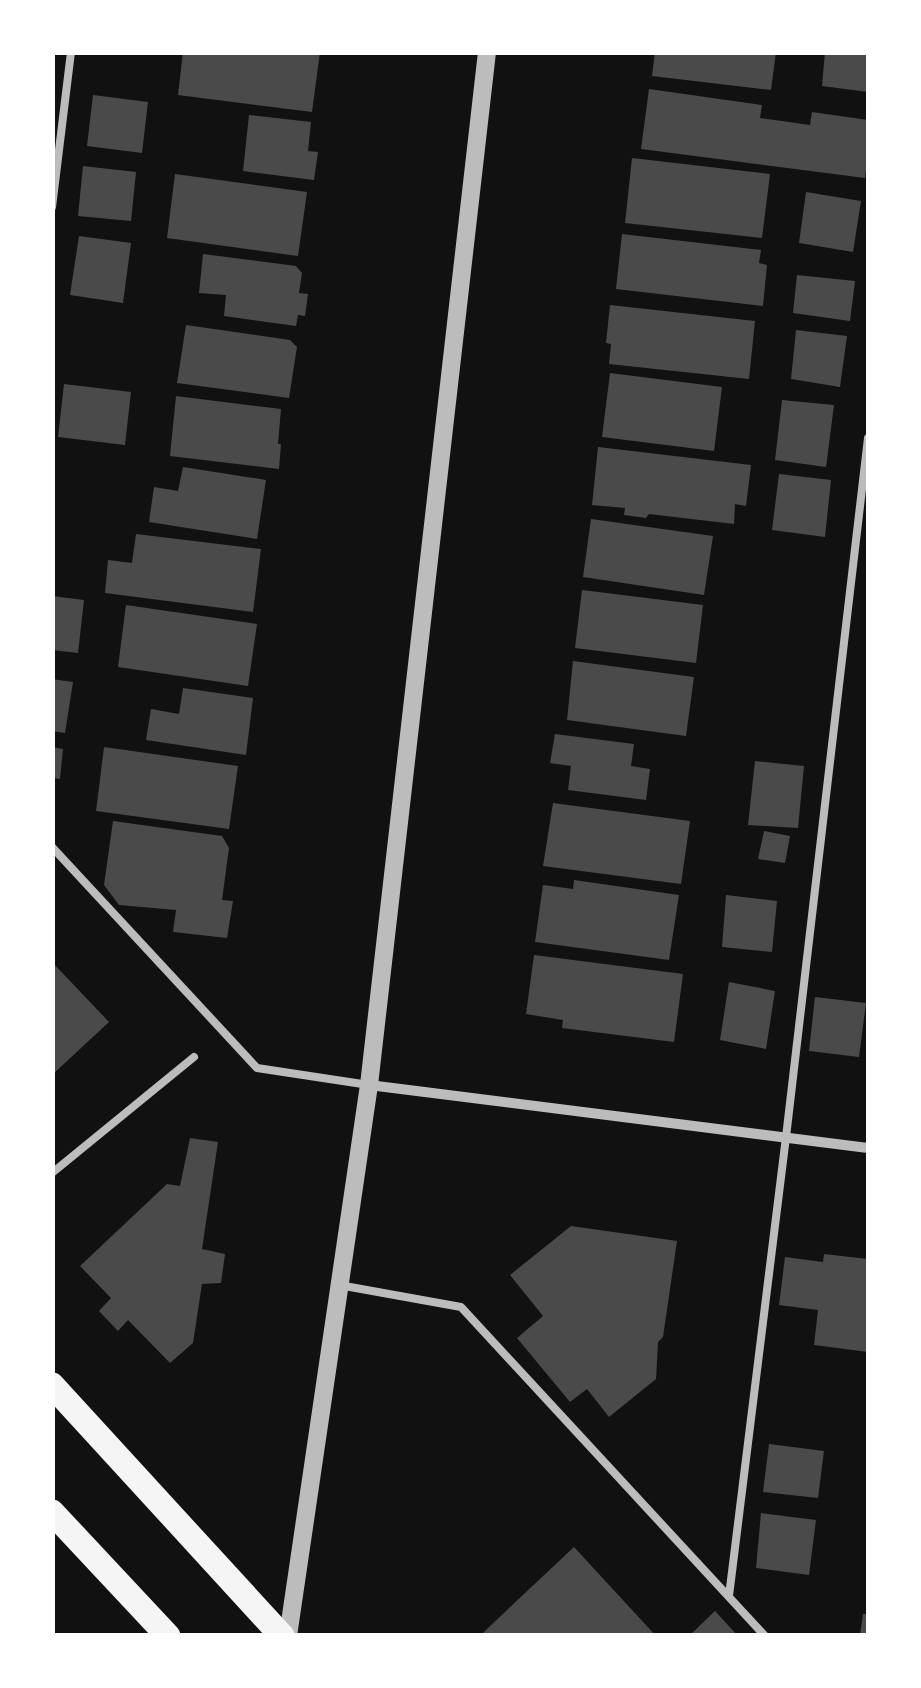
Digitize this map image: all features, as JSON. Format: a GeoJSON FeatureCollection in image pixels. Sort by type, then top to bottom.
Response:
{"type":"FeatureCollection","features":[{"type":"Feature","properties":{"kind":"main road"},"geometry":{"type":"LineString","coordinates":[[52,1385],[285,1636]]}},
{"type":"Feature","properties":{"kind":"main road"},"geometry":{"type":"LineString","coordinates":[[52,1512],[168,1636]]}},
{"type":"Feature","properties":{"kind":"street"},"geometry":{"type":"LineString","coordinates":[[285,1636],[369,1085],[487,52]]}},
{"type":"Feature","properties":{"kind":"street"},"geometry":{"type":"LineString","coordinates":[[369,1085],[868,1148]]}},
{"type":"Feature","properties":{"kind":"lane"},"geometry":{"type":"LineString","coordinates":[[52,207],[71,52]]}},
{"type":"Feature","properties":{"kind":"lane"},"geometry":{"type":"LineString","coordinates":[[728,1596],[868,438]]}},
{"type":"Feature","properties":{"kind":"lane"},"geometry":{"type":"LineString","coordinates":[[52,846],[258,1068],[369,1085]]}},
{"type":"Feature","properties":{"kind":"lane"},"geometry":{"type":"LineString","coordinates":[[52,1173],[194,1057]]}},
{"type":"Feature","properties":{"kind":"lane"},"geometry":{"type":"LineString","coordinates":[[339,1285],[461,1308],[765,1636]]}},
{"type":"Feature","properties":{"kind":"building"},"geometry":{"type":"Polygon","coordinates":[[[183,52],[320,52],[312,112],[178,95],[183,52]]]}},
{"type":"Feature","properties":{"kind":"building"},"geometry":{"type":"Polygon","coordinates":[[[655,52],[776,52],[771,90],[652,76],[655,52]]]}},
{"type":"Feature","properties":{"kind":"building"},"geometry":{"type":"Polygon","coordinates":[[[825,52],[868,52],[868,92],[822,86],[825,52]]]}},
{"type":"Feature","properties":{"kind":"building"},"geometry":{"type":"Polygon","coordinates":[[[649,89],[762,105],[760,118],[810,125],[812,112],[868,120],[865,178],[641,149],[649,89]]]}},
{"type":"Feature","properties":{"kind":"building"},"geometry":{"type":"Polygon","coordinates":[[[93,95],[148,102],[142,153],[87,146],[93,95]]]}},
{"type":"Feature","properties":{"kind":"building"},"geometry":{"type":"Polygon","coordinates":[[[249,115],[311,122],[308,151],[318,152],[314,180],[243,171],[249,115]]]}},
{"type":"Feature","properties":{"kind":"building"},"geometry":{"type":"Polygon","coordinates":[[[632,158],[770,174],[762,238],[625,223],[632,158]]]}},
{"type":"Feature","properties":{"kind":"building"},"geometry":{"type":"Polygon","coordinates":[[[83,166],[136,172],[131,221],[78,216],[83,166]]]}},
{"type":"Feature","properties":{"kind":"building"},"geometry":{"type":"Polygon","coordinates":[[[175,174],[307,192],[298,256],[167,238],[175,174]]]}},
{"type":"Feature","properties":{"kind":"building"},"geometry":{"type":"Polygon","coordinates":[[[806,192],[861,201],[853,252],[799,243],[806,192]]]}},
{"type":"Feature","properties":{"kind":"building"},"geometry":{"type":"Polygon","coordinates":[[[622,234],[761,250],[759,263],[767,265],[763,306],[616,289],[622,234]]]}},
{"type":"Feature","properties":{"kind":"building"},"geometry":{"type":"Polygon","coordinates":[[[79,236],[131,243],[123,303],[70,295],[79,236]]]}},
{"type":"Feature","properties":{"kind":"building"},"geometry":{"type":"Polygon","coordinates":[[[203,254],[296,266],[302,273],[299,293],[308,294],[305,316],[298,315],[296,326],[224,316],[226,295],[199,293],[203,254]]]}},
{"type":"Feature","properties":{"kind":"building"},"geometry":{"type":"Polygon","coordinates":[[[797,275],[855,281],[850,321],[793,313],[797,275]]]}},
{"type":"Feature","properties":{"kind":"building"},"geometry":{"type":"Polygon","coordinates":[[[610,305],[755,321],[749,379],[609,364],[611,344],[606,343],[610,305]]]}},
{"type":"Feature","properties":{"kind":"building"},"geometry":{"type":"Polygon","coordinates":[[[186,325],[290,340],[297,347],[289,398],[177,383],[186,325]]]}},
{"type":"Feature","properties":{"kind":"building"},"geometry":{"type":"Polygon","coordinates":[[[796,330],[847,336],[840,387],[791,379],[796,330]]]}},
{"type":"Feature","properties":{"kind":"building"},"geometry":{"type":"Polygon","coordinates":[[[610,373],[722,387],[714,451],[602,437],[610,373]]]}},
{"type":"Feature","properties":{"kind":"building"},"geometry":{"type":"Polygon","coordinates":[[[64,384],[131,392],[125,445],[58,437],[64,384]]]}},
{"type":"Feature","properties":{"kind":"building"},"geometry":{"type":"Polygon","coordinates":[[[176,396],[281,409],[279,469],[170,456],[176,396]]]}},
{"type":"Feature","properties":{"kind":"building"},"geometry":{"type":"Polygon","coordinates":[[[782,400],[834,405],[826,467],[775,460],[782,400]]]}},
{"type":"Feature","properties":{"kind":"building"},"geometry":{"type":"Polygon","coordinates":[[[598,447],[751,465],[746,506],[735,504],[734,524],[649,514],[646,518],[624,515],[625,508],[592,505],[598,447]]]}},
{"type":"Feature","properties":{"kind":"building"},"geometry":{"type":"Polygon","coordinates":[[[183,467],[266,480],[257,539],[149,522],[154,487],[178,491],[183,467]]]}},
{"type":"Feature","properties":{"kind":"building"},"geometry":{"type":"Polygon","coordinates":[[[779,474],[831,480],[825,537],[772,530],[779,474]]]}},
{"type":"Feature","properties":{"kind":"building"},"geometry":{"type":"Polygon","coordinates":[[[591,519],[713,536],[704,595],[583,577],[591,519]]]}},
{"type":"Feature","properties":{"kind":"building"},"geometry":{"type":"Polygon","coordinates":[[[136,534],[261,549],[253,612],[105,593],[108,560],[132,563],[136,534]]]}},
{"type":"Feature","properties":{"kind":"building"},"geometry":{"type":"Polygon","coordinates":[[[582,590],[703,605],[696,663],[575,648],[582,590]]]}},
{"type":"Feature","properties":{"kind":"building"},"geometry":{"type":"Polygon","coordinates":[[[52,596],[84,600],[78,653],[52,650],[52,596]]]}},
{"type":"Feature","properties":{"kind":"building"},"geometry":{"type":"Polygon","coordinates":[[[126,605],[257,624],[248,686],[118,667],[126,605]]]}},
{"type":"Feature","properties":{"kind":"building"},"geometry":{"type":"Polygon","coordinates":[[[573,661],[694,677],[686,736],[567,720],[573,661]]]}},
{"type":"Feature","properties":{"kind":"building"},"geometry":{"type":"Polygon","coordinates":[[[52,679],[73,682],[65,733],[52,731],[52,679]]]}},
{"type":"Feature","properties":{"kind":"building"},"geometry":{"type":"Polygon","coordinates":[[[183,688],[253,698],[246,755],[146,740],[151,709],[179,714],[183,688]]]}},
{"type":"Feature","properties":{"kind":"building"},"geometry":{"type":"Polygon","coordinates":[[[555,734],[634,744],[631,766],[650,769],[646,800],[568,790],[571,766],[550,763],[555,734]]]}},
{"type":"Feature","properties":{"kind":"building"},"geometry":{"type":"Polygon","coordinates":[[[52,747],[63,749],[60,779],[52,778],[52,747]]]}},
{"type":"Feature","properties":{"kind":"building"},"geometry":{"type":"Polygon","coordinates":[[[104,747],[238,766],[229,829],[96,811],[104,747]]]}},
{"type":"Feature","properties":{"kind":"building"},"geometry":{"type":"Polygon","coordinates":[[[755,761],[804,766],[798,828],[748,825],[755,761]]]}},
{"type":"Feature","properties":{"kind":"building"},"geometry":{"type":"Polygon","coordinates":[[[553,803],[690,821],[681,884],[543,866],[553,803]]]}},
{"type":"Feature","properties":{"kind":"building"},"geometry":{"type":"Polygon","coordinates":[[[113,821],[222,836],[229,848],[222,900],[233,901],[227,938],[173,932],[176,910],[119,905],[104,885],[113,821]]]}},
{"type":"Feature","properties":{"kind":"building"},"geometry":{"type":"Polygon","coordinates":[[[764,831],[790,836],[785,863],[758,859],[764,831]]]}},
{"type":"Feature","properties":{"kind":"building"},"geometry":{"type":"Polygon","coordinates":[[[574,880],[679,895],[669,960],[535,942],[543,885],[573,889],[574,880]]]}},
{"type":"Feature","properties":{"kind":"building"},"geometry":{"type":"Polygon","coordinates":[[[726,895],[777,901],[772,952],[722,947],[726,895]]]}},
{"type":"Feature","properties":{"kind":"building"},"geometry":{"type":"Polygon","coordinates":[[[534,955],[683,974],[674,1042],[562,1028],[563,1020],[526,1014],[534,955]]]}},
{"type":"Feature","properties":{"kind":"building"},"geometry":{"type":"Polygon","coordinates":[[[52,962],[109,1022],[52,1075],[52,962]]]}},
{"type":"Feature","properties":{"kind":"building"},"geometry":{"type":"Polygon","coordinates":[[[729,982],[775,991],[766,1049],[720,1040],[729,982]]]}},
{"type":"Feature","properties":{"kind":"building"},"geometry":{"type":"Polygon","coordinates":[[[815,997],[866,1003],[859,1057],[809,1051],[815,997]]]}},
{"type":"Feature","properties":{"kind":"building"},"geometry":{"type":"Polygon","coordinates":[[[190,1138],[218,1142],[202,1249],[225,1254],[221,1283],[202,1284],[193,1343],[170,1363],[128,1320],[118,1331],[99,1311],[111,1298],[80,1266],[167,1184],[180,1186],[190,1138]]]}},
{"type":"Feature","properties":{"kind":"building"},"geometry":{"type":"Polygon","coordinates":[[[571,1226],[677,1241],[663,1337],[658,1342],[656,1379],[609,1417],[587,1389],[570,1402],[517,1338],[543,1316],[510,1275],[571,1226]]]}},
{"type":"Feature","properties":{"kind":"building"},"geometry":{"type":"Polygon","coordinates":[[[824,1254],[868,1259],[868,1352],[814,1345],[818,1310],[779,1305],[785,1257],[823,1262],[824,1254]]]}},
{"type":"Feature","properties":{"kind":"building"},"geometry":{"type":"Polygon","coordinates":[[[769,1444],[824,1451],[818,1498],[763,1492],[769,1444]]]}},
{"type":"Feature","properties":{"kind":"building"},"geometry":{"type":"Polygon","coordinates":[[[761,1513],[816,1520],[809,1575],[756,1568],[761,1513]]]}},
{"type":"Feature","properties":{"kind":"building"},"geometry":{"type":"Polygon","coordinates":[[[574,1547],[656,1636],[480,1636],[489,1627],[574,1547]]]}},
{"type":"Feature","properties":{"kind":"building"},"geometry":{"type":"Polygon","coordinates":[[[715,1611],[738,1636],[689,1636],[715,1611]]]}},
{"type":"Feature","properties":{"kind":"building"},"geometry":{"type":"Polygon","coordinates":[[[863,1614],[868,1614],[868,1636],[860,1636],[863,1614]]]}}]}
